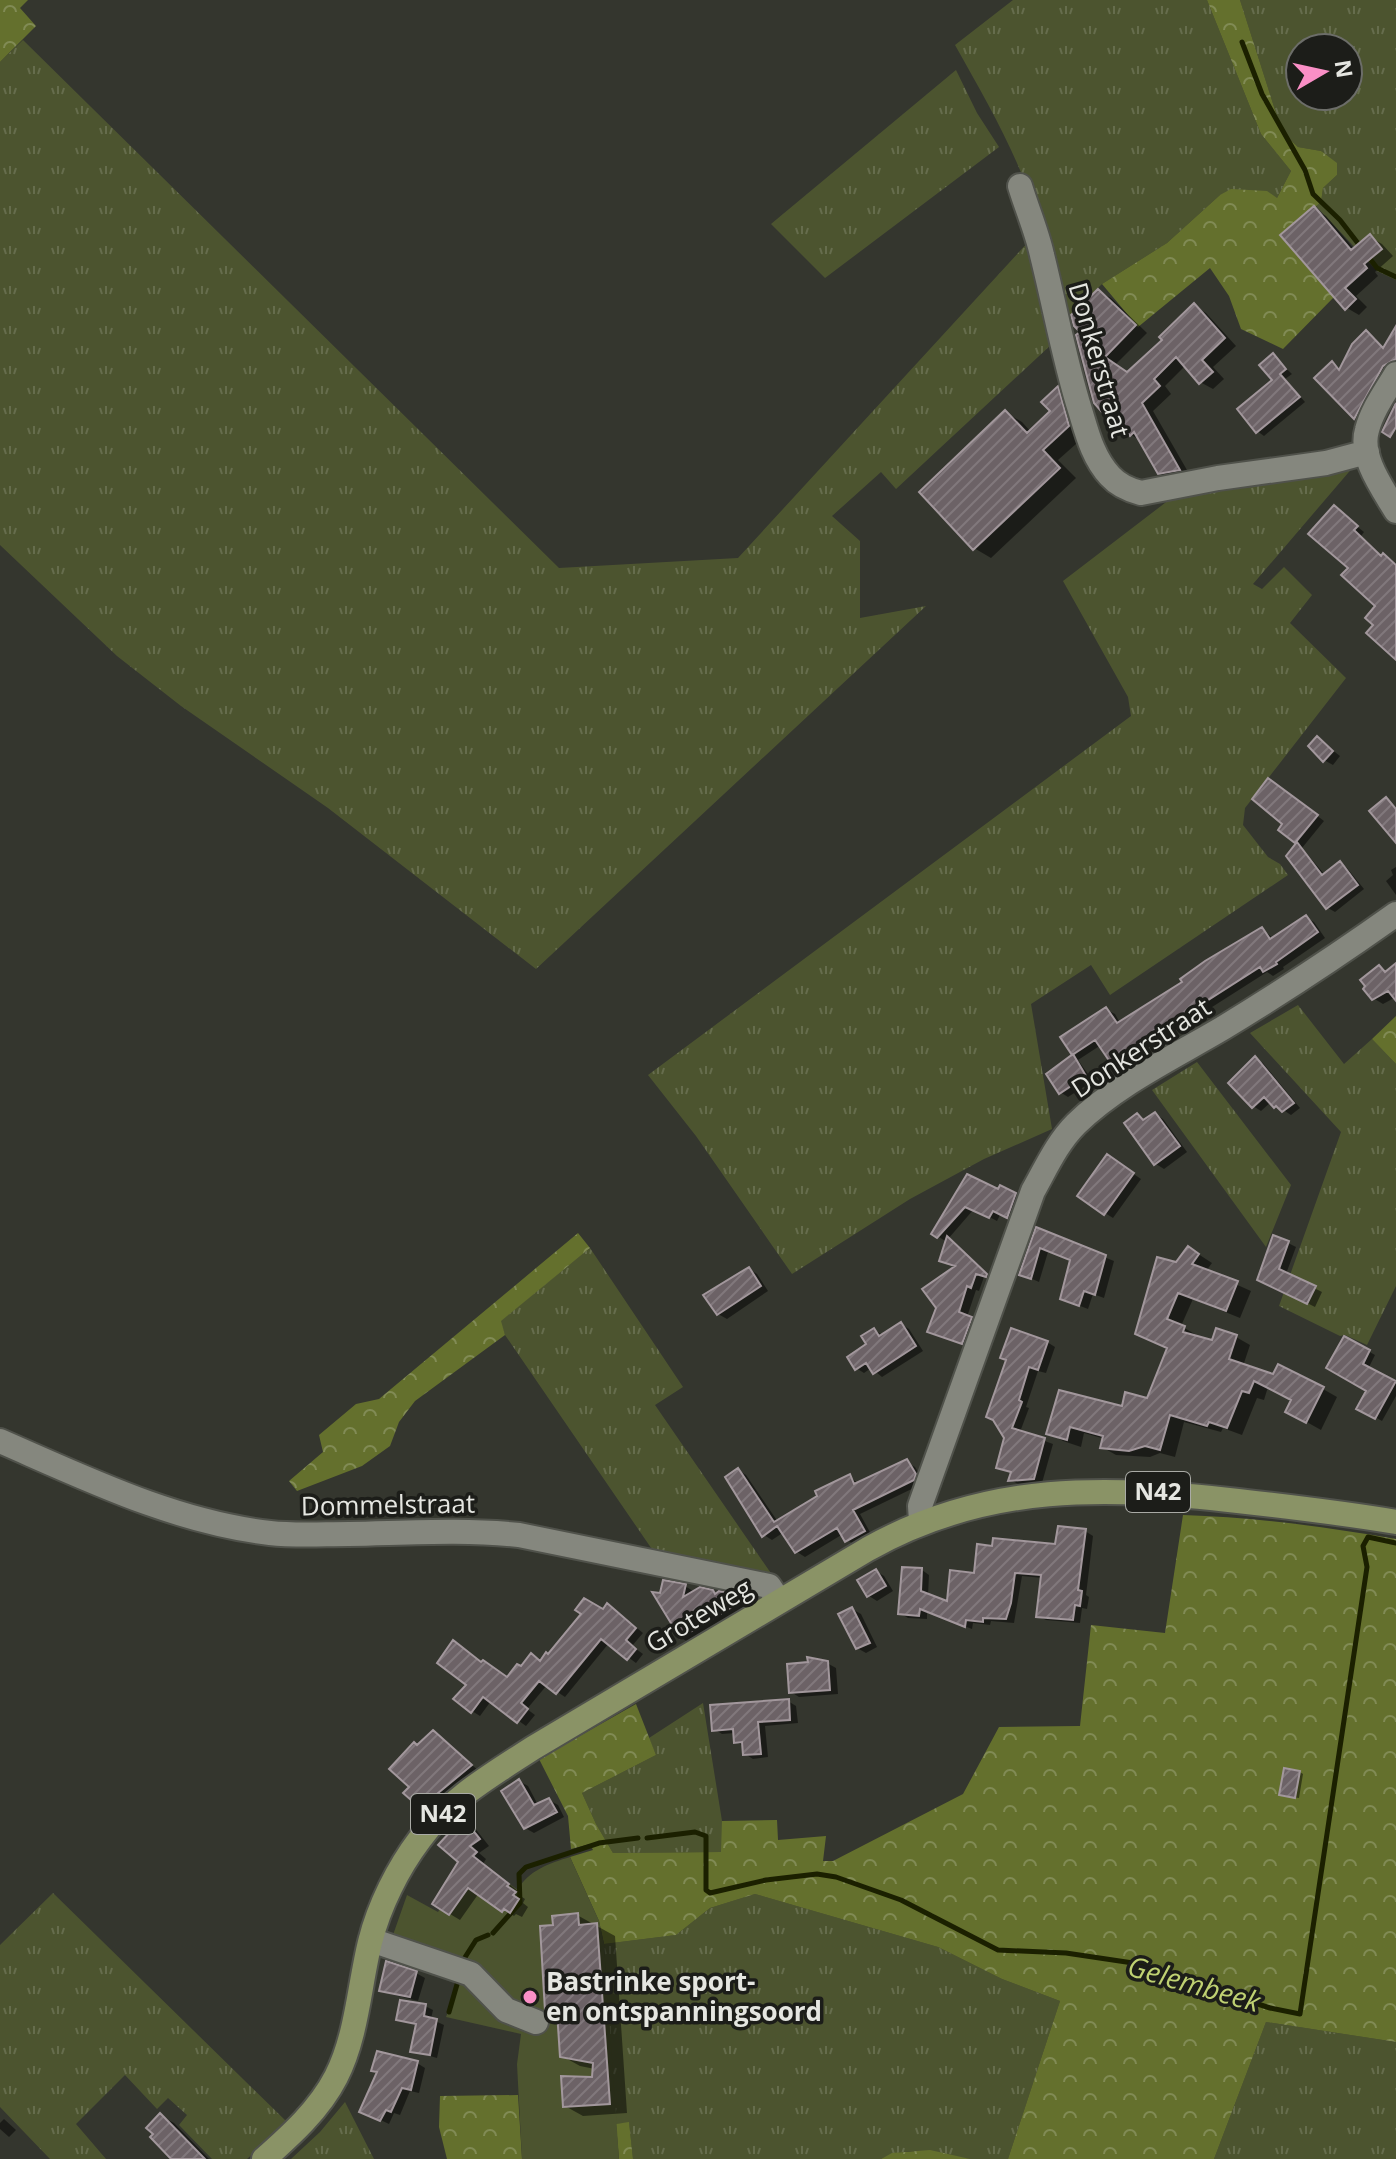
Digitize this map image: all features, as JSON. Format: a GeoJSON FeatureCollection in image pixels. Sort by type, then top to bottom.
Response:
{"type":"FeatureCollection","features":[{"type":"Feature","properties":{"kind":"main road","name":"Groteweg"},"geometry":{"type":"LineString","coordinates":[[264,2159],[298,2128],[336,2077],[354,2023],[371,1940],[388,1894],[420,1838],[454,1804],[483,1780],[533,1748],[882,1541],[921,1521],[1021,1497],[1082,1491],[1157,1491],[1327,1510],[1396,1522]]}},
{"type":"Feature","properties":{"kind":"street","name":"Donkerstraat"},"geometry":{"type":"LineString","coordinates":[[1020,186],[1042,253],[1066,366],[1093,451],[1118,483],[1141,493],[1218,478],[1326,463],[1367,452]]}},
{"type":"Feature","properties":{"kind":"street"},"geometry":{"type":"LineString","coordinates":[[1396,374],[1366,432],[1367,452],[1376,477],[1396,511]]}},
{"type":"Feature","properties":{"kind":"street","name":"Donkerstraat"},"geometry":{"type":"LineString","coordinates":[[921,1521],[920,1506],[1033,1191],[1058,1146],[1074,1125],[1144,1075],[1278,995],[1396,914]]}},
{"type":"Feature","properties":{"kind":"street","name":"Dommelstraat"},"geometry":{"type":"LineString","coordinates":[[0,1441],[99,1485],[173,1511],[244,1529],[297,1535],[484,1531],[519,1535],[769,1586],[779,1601]]}},
{"type":"Feature","properties":{"kind":"street"},"geometry":{"type":"LineString","coordinates":[[371,1940],[471,1974],[506,2010],[536,2022]]}},
{"type":"Feature","properties":{"kind":"green space"},"geometry":{"type":"Polygon","coordinates":[[[0,0],[28,0],[20,8],[36,26],[0,62],[0,0]]]}},
{"type":"Feature","properties":{"kind":"green space"},"geometry":{"type":"Polygon","coordinates":[[[1013,0],[1207,0],[1261,134],[1291,171],[1277,198],[1220,195],[1167,243],[1102,284],[1060,325],[1044,246],[1020,170],[955,45],[1013,0]]]}},
{"type":"Feature","properties":{"kind":"green space"},"geometry":{"type":"Polygon","coordinates":[[[1207,0],[1240,0],[1282,132],[1298,147],[1321,151],[1337,163],[1337,175],[1323,188],[1321,202],[1281,235],[1334,297],[1283,349],[1241,329],[1229,296],[1210,268],[1138,327],[1102,284],[1167,243],[1220,195],[1231,189],[1267,191],[1277,198],[1291,171],[1261,134],[1207,0]]]}},
{"type":"Feature","properties":{"kind":"green space"},"geometry":{"type":"Polygon","coordinates":[[[1240,0],[1396,0],[1396,280],[1377,271],[1315,205],[1321,202],[1323,188],[1337,175],[1321,151],[1298,147],[1282,132],[1240,0]]]}},
{"type":"Feature","properties":{"kind":"green space"},"geometry":{"type":"Polygon","coordinates":[[[23,40],[559,568],[738,558],[1031,239],[1053,343],[896,489],[881,472],[832,516],[860,541],[860,618],[926,606],[536,969],[328,808],[181,706],[117,656],[0,545],[0,62],[23,40]]]}},
{"type":"Feature","properties":{"kind":"green space"},"geometry":{"type":"Polygon","coordinates":[[[956,70],[977,113],[999,147],[825,278],[771,224],[956,70]]]}},
{"type":"Feature","properties":{"kind":"green space"},"geometry":{"type":"Polygon","coordinates":[[[1354,466],[1253,584],[1262,589],[1284,567],[1312,595],[1290,623],[1346,678],[1245,808],[1243,825],[1268,857],[1280,864],[1288,875],[1110,995],[1091,965],[1031,1004],[1052,1129],[984,1159],[910,1199],[792,1274],[696,1136],[648,1075],[1131,716],[1128,697],[1063,581],[1178,493],[1354,466]]]}},
{"type":"Feature","properties":{"kind":"green space"},"geometry":{"type":"Polygon","coordinates":[[[1298,1005],[1344,1064],[1372,1039],[1396,1064],[1396,1286],[1367,1345],[1345,1335],[1340,1336],[1279,1306],[1341,1132],[1250,1033],[1298,1005]]]}},
{"type":"Feature","properties":{"kind":"green space"},"geometry":{"type":"Polygon","coordinates":[[[1396,1016],[1396,1064],[1372,1039],[1396,1016]]]}},
{"type":"Feature","properties":{"kind":"green space"},"geometry":{"type":"Polygon","coordinates":[[[1197,1062],[1291,1185],[1266,1247],[1152,1090],[1197,1062]]]}},
{"type":"Feature","properties":{"kind":"green space"},"geometry":{"type":"Polygon","coordinates":[[[578,1233],[590,1248],[501,1321],[505,1335],[415,1401],[399,1422],[390,1446],[362,1466],[297,1491],[289,1481],[323,1452],[319,1435],[356,1404],[379,1399],[578,1233]]]}},
{"type":"Feature","properties":{"kind":"green space"},"geometry":{"type":"Polygon","coordinates":[[[590,1248],[683,1387],[655,1405],[777,1582],[658,1558],[505,1335],[500,1321],[590,1248]]]}},
{"type":"Feature","properties":{"kind":"green space"},"geometry":{"type":"Polygon","coordinates":[[[1183,1515],[1290,1523],[1396,1539],[1396,2042],[1266,2022],[1214,2159],[1008,2159],[1060,2001],[1002,1979],[938,1947],[755,1894],[710,1908],[676,1935],[604,1944],[599,1921],[570,1857],[593,1850],[590,1844],[571,1849],[568,1816],[539,1759],[636,1704],[656,1755],[582,1793],[613,1853],[721,1852],[722,1821],[777,1820],[778,1840],[826,1836],[823,1861],[833,1861],[963,1794],[999,1727],[1080,1726],[1091,1625],[1165,1633],[1183,1515]]]}},
{"type":"Feature","properties":{"kind":"green space"},"geometry":{"type":"Polygon","coordinates":[[[703,1703],[722,1821],[722,1852],[613,1853],[582,1793],[656,1755],[649,1738],[703,1703]]]}},
{"type":"Feature","properties":{"kind":"green space","name":"Bastrinke sport- en ontspanningsoord"},"geometry":{"type":"Polygon","coordinates":[[[570,1857],[599,1921],[604,1944],[619,2159],[522,2159],[517,2064],[521,2034],[446,2017],[461,1978],[387,1952],[407,1895],[438,1912],[472,1858],[518,1890],[533,1873],[570,1857]]]}},
{"type":"Feature","properties":{"kind":"green space"},"geometry":{"type":"Polygon","coordinates":[[[53,1893],[287,2122],[247,2159],[212,2159],[179,2125],[187,2115],[168,2098],[157,2109],[125,2075],[76,2124],[106,2159],[50,2159],[0,2107],[0,1945],[53,1893]]]}},
{"type":"Feature","properties":{"kind":"green space"},"geometry":{"type":"Polygon","coordinates":[[[755,1894],[938,1947],[1002,1979],[1060,2001],[1008,2159],[969,2159],[914,2151],[881,2159],[633,2159],[629,2123],[616,2124],[613,2104],[604,1944],[676,1935],[710,1908],[755,1894]]]}},
{"type":"Feature","properties":{"kind":"green space"},"geometry":{"type":"Polygon","coordinates":[[[1266,2022],[1396,2042],[1396,2159],[1214,2159],[1266,2022]]]}},
{"type":"Feature","properties":{"kind":"green space"},"geometry":{"type":"Polygon","coordinates":[[[518,2095],[522,2159],[447,2159],[439,2127],[440,2096],[518,2095]]]}},
{"type":"Feature","properties":{"kind":"green space"},"geometry":{"type":"Polygon","coordinates":[[[345,2102],[374,2159],[291,2159],[320,2132],[345,2102]]]}},
{"type":"Feature","properties":{"kind":"green space"},"geometry":{"type":"Polygon","coordinates":[[[629,2122],[633,2159],[619,2159],[616,2124],[629,2122]]]}},
{"type":"Feature","properties":{"kind":"green space"},"geometry":{"type":"Polygon","coordinates":[[[930,2150],[970,2159],[881,2159],[892,2153],[930,2150]]]}},
{"type":"Feature","properties":{"kind":"building"},"geometry":{"type":"Polygon","coordinates":[[[1314,206],[1351,250],[1370,234],[1382,249],[1364,264],[1367,268],[1345,288],[1356,299],[1345,310],[1280,235],[1314,206]]]}},
{"type":"Feature","properties":{"kind":"building"},"geometry":{"type":"Polygon","coordinates":[[[1098,289],[1136,325],[1105,357],[1127,372],[1162,340],[1159,337],[1194,303],[1225,338],[1202,360],[1213,372],[1199,384],[1176,357],[1154,379],[1160,386],[1142,403],[1180,470],[1158,474],[1134,432],[1130,436],[1120,424],[1115,427],[1094,403],[1076,335],[1080,332],[1074,326],[1071,315],[1098,289]]]}},
{"type":"Feature","properties":{"kind":"building"},"geometry":{"type":"Polygon","coordinates":[[[1396,326],[1396,359],[1383,366],[1354,419],[1314,378],[1332,361],[1339,370],[1352,344],[1366,330],[1383,348],[1396,326]]]}},
{"type":"Feature","properties":{"kind":"building"},"geometry":{"type":"Polygon","coordinates":[[[1273,353],[1286,369],[1280,374],[1300,397],[1256,433],[1237,409],[1272,380],[1259,365],[1273,353]]]}},
{"type":"Feature","properties":{"kind":"building"},"geometry":{"type":"Polygon","coordinates":[[[1058,386],[1069,426],[1043,450],[1060,468],[973,550],[919,492],[1005,410],[1027,433],[1050,411],[1041,402],[1058,386]]]}},
{"type":"Feature","properties":{"kind":"building"},"geometry":{"type":"Polygon","coordinates":[[[1396,403],[1396,427],[1390,437],[1382,432],[1396,403]]]}},
{"type":"Feature","properties":{"kind":"building"},"geometry":{"type":"Polygon","coordinates":[[[1334,505],[1358,526],[1354,530],[1381,556],[1383,553],[1396,565],[1396,660],[1366,633],[1373,625],[1365,618],[1375,606],[1341,575],[1348,568],[1308,534],[1334,505]]]}},
{"type":"Feature","properties":{"kind":"building"},"geometry":{"type":"Polygon","coordinates":[[[1317,736],[1333,751],[1323,762],[1308,746],[1317,736]]]}},
{"type":"Feature","properties":{"kind":"building"},"geometry":{"type":"Polygon","coordinates":[[[1268,778],[1318,815],[1295,843],[1278,830],[1282,824],[1252,799],[1268,778]]]}},
{"type":"Feature","properties":{"kind":"building"},"geometry":{"type":"Polygon","coordinates":[[[1386,797],[1396,809],[1396,843],[1369,811],[1386,797]]]}},
{"type":"Feature","properties":{"kind":"building"},"geometry":{"type":"Polygon","coordinates":[[[1297,842],[1322,875],[1340,861],[1358,885],[1326,909],[1286,856],[1297,842]]]}},
{"type":"Feature","properties":{"kind":"building"},"geometry":{"type":"Polygon","coordinates":[[[1306,915],[1318,932],[1277,964],[1263,972],[1260,967],[1133,1048],[1134,1051],[1112,1065],[1095,1040],[1072,1055],[1060,1037],[1106,1007],[1117,1023],[1182,982],[1180,979],[1205,961],[1262,927],[1270,939],[1306,915]]]}},
{"type":"Feature","properties":{"kind":"building"},"geometry":{"type":"Polygon","coordinates":[[[1396,963],[1396,1001],[1388,991],[1372,1000],[1360,980],[1379,965],[1385,972],[1396,963]]]}},
{"type":"Feature","properties":{"kind":"building"},"geometry":{"type":"Polygon","coordinates":[[[1073,1054],[1086,1076],[1059,1094],[1046,1074],[1073,1054]]]}},
{"type":"Feature","properties":{"kind":"building"},"geometry":{"type":"Polygon","coordinates":[[[1255,1056],[1294,1103],[1282,1112],[1264,1097],[1252,1108],[1228,1083],[1255,1056]]]}},
{"type":"Feature","properties":{"kind":"building"},"geometry":{"type":"Polygon","coordinates":[[[1155,1112],[1180,1146],[1154,1165],[1124,1123],[1137,1113],[1143,1120],[1155,1112]]]}},
{"type":"Feature","properties":{"kind":"building"},"geometry":{"type":"Polygon","coordinates":[[[1107,1154],[1134,1173],[1104,1215],[1077,1196],[1107,1154]]]}},
{"type":"Feature","properties":{"kind":"building"},"geometry":{"type":"Polygon","coordinates":[[[967,1174],[998,1189],[1000,1185],[1016,1193],[1007,1218],[993,1211],[989,1218],[965,1207],[937,1238],[931,1234],[967,1174]]]}},
{"type":"Feature","properties":{"kind":"building"},"geometry":{"type":"Polygon","coordinates":[[[1036,1227],[1106,1255],[1095,1295],[1084,1291],[1079,1306],[1060,1299],[1070,1260],[1040,1248],[1031,1279],[1019,1275],[1036,1227]]]}},
{"type":"Feature","properties":{"kind":"building"},"geometry":{"type":"Polygon","coordinates":[[[1273,1235],[1289,1241],[1279,1269],[1316,1286],[1307,1304],[1257,1280],[1273,1235]]]}},
{"type":"Feature","properties":{"kind":"building"},"geometry":{"type":"Polygon","coordinates":[[[947,1236],[987,1274],[986,1277],[976,1274],[971,1288],[967,1286],[959,1312],[972,1317],[962,1344],[927,1332],[936,1308],[922,1289],[955,1266],[939,1261],[947,1236]]]}},
{"type":"Feature","properties":{"kind":"building"},"geometry":{"type":"Polygon","coordinates":[[[1188,1246],[1199,1254],[1192,1264],[1238,1281],[1226,1311],[1178,1293],[1167,1319],[1185,1326],[1183,1332],[1212,1340],[1216,1328],[1237,1335],[1229,1359],[1273,1374],[1278,1364],[1324,1387],[1306,1423],[1285,1412],[1291,1400],[1254,1381],[1249,1393],[1242,1391],[1227,1428],[1209,1422],[1207,1426],[1170,1415],[1160,1450],[1145,1446],[1129,1451],[1100,1448],[1103,1436],[1070,1427],[1067,1440],[1046,1434],[1059,1390],[1122,1406],[1125,1392],[1147,1398],[1167,1348],[1135,1334],[1157,1257],[1176,1262],[1188,1246]]]}},
{"type":"Feature","properties":{"kind":"building"},"geometry":{"type":"Polygon","coordinates":[[[749,1267],[761,1286],[717,1315],[703,1295],[749,1267]]]}},
{"type":"Feature","properties":{"kind":"building"},"geometry":{"type":"Polygon","coordinates":[[[901,1322],[916,1346],[873,1374],[866,1363],[855,1370],[847,1357],[866,1344],[861,1336],[874,1328],[879,1336],[901,1322]]]}},
{"type":"Feature","properties":{"kind":"building"},"geometry":{"type":"Polygon","coordinates":[[[1011,1328],[1048,1341],[1038,1370],[1029,1367],[1019,1400],[1022,1402],[1012,1428],[1045,1438],[1034,1479],[1008,1481],[1011,1472],[996,1468],[1004,1438],[993,1420],[986,1417],[1006,1360],[1000,1358],[1011,1328]]]}},
{"type":"Feature","properties":{"kind":"building"},"geometry":{"type":"Polygon","coordinates":[[[1344,1336],[1370,1350],[1363,1364],[1396,1381],[1375,1419],[1356,1409],[1366,1391],[1326,1368],[1344,1336]]]}},
{"type":"Feature","properties":{"kind":"building"},"geometry":{"type":"Polygon","coordinates":[[[907,1459],[916,1474],[914,1480],[853,1510],[865,1531],[845,1542],[837,1528],[795,1553],[777,1526],[762,1537],[725,1477],[738,1468],[774,1522],[817,1496],[815,1491],[850,1474],[854,1484],[907,1459]]]}},
{"type":"Feature","properties":{"kind":"building"},"geometry":{"type":"Polygon","coordinates":[[[1058,1526],[1086,1529],[1078,1590],[1082,1591],[1080,1606],[1075,1605],[1073,1620],[1036,1617],[1041,1575],[1015,1573],[1006,1619],[983,1618],[983,1622],[966,1620],[965,1627],[920,1609],[919,1616],[898,1614],[902,1567],[922,1568],[921,1591],[947,1601],[950,1570],[974,1573],[977,1544],[992,1546],[993,1538],[1055,1544],[1058,1526]]]}},
{"type":"Feature","properties":{"kind":"building"},"geometry":{"type":"Polygon","coordinates":[[[876,1569],[886,1586],[867,1597],[857,1580],[876,1569]]]}},
{"type":"Feature","properties":{"kind":"building"},"geometry":{"type":"Polygon","coordinates":[[[663,1580],[686,1584],[683,1597],[700,1587],[713,1590],[715,1594],[719,1591],[733,1594],[739,1603],[680,1638],[652,1592],[660,1593],[663,1580]]]}},
{"type":"Feature","properties":{"kind":"building"},"geometry":{"type":"Polygon","coordinates":[[[584,1598],[603,1609],[607,1603],[636,1628],[626,1640],[636,1649],[627,1660],[601,1639],[556,1694],[539,1681],[521,1703],[528,1709],[517,1723],[483,1697],[471,1713],[453,1699],[466,1685],[437,1663],[453,1640],[507,1677],[531,1653],[540,1661],[546,1652],[548,1654],[581,1614],[575,1610],[584,1598]]]}},
{"type":"Feature","properties":{"kind":"building"},"geometry":{"type":"Polygon","coordinates":[[[852,1607],[870,1643],[856,1649],[838,1614],[852,1607]]]}},
{"type":"Feature","properties":{"kind":"building"},"geometry":{"type":"Polygon","coordinates":[[[807,1657],[828,1661],[830,1690],[789,1693],[787,1664],[808,1662],[807,1657]]]}},
{"type":"Feature","properties":{"kind":"building"},"geometry":{"type":"Polygon","coordinates":[[[789,1699],[790,1720],[758,1722],[761,1754],[743,1755],[742,1742],[734,1743],[733,1729],[712,1731],[710,1705],[789,1699]]]}},
{"type":"Feature","properties":{"kind":"building"},"geometry":{"type":"Polygon","coordinates":[[[433,1730],[472,1765],[420,1808],[403,1793],[409,1787],[389,1769],[414,1742],[417,1745],[433,1730]]]}},
{"type":"Feature","properties":{"kind":"building"},"geometry":{"type":"Polygon","coordinates":[[[1284,1768],[1300,1771],[1295,1798],[1279,1795],[1284,1768]]]}},
{"type":"Feature","properties":{"kind":"building"},"geometry":{"type":"Polygon","coordinates":[[[519,1779],[534,1805],[549,1798],[557,1812],[524,1829],[501,1791],[519,1779]]]}},
{"type":"Feature","properties":{"kind":"building"},"geometry":{"type":"Polygon","coordinates":[[[463,1818],[480,1839],[470,1846],[477,1852],[473,1856],[516,1892],[513,1895],[519,1899],[510,1913],[504,1909],[502,1912],[468,1888],[449,1915],[432,1904],[458,1862],[438,1845],[463,1818]]]}},
{"type":"Feature","properties":{"kind":"building"},"geometry":{"type":"Polygon","coordinates":[[[578,1913],[579,1925],[597,1923],[610,2104],[563,2107],[561,2076],[592,2077],[593,2063],[560,2057],[557,2011],[545,2011],[540,1926],[553,1925],[552,1916],[578,1913]]]}},
{"type":"Feature","properties":{"kind":"building"},"geometry":{"type":"Polygon","coordinates":[[[386,1961],[417,1971],[410,1997],[379,1991],[386,1961]]]}},
{"type":"Feature","properties":{"kind":"building"},"geometry":{"type":"Polygon","coordinates":[[[400,2000],[426,2004],[424,2016],[437,2019],[430,2055],[410,2052],[416,2024],[396,2020],[400,2000]]]}},
{"type":"Feature","properties":{"kind":"building"},"geometry":{"type":"Polygon","coordinates":[[[377,2051],[418,2061],[411,2090],[402,2088],[391,2112],[386,2110],[380,2121],[359,2112],[377,2072],[371,2071],[377,2051]]]}},
{"type":"Feature","properties":{"kind":"building"},"geometry":{"type":"Polygon","coordinates":[[[160,2113],[205,2159],[171,2159],[150,2137],[153,2134],[146,2128],[160,2113]]]}},
{"type":"Feature","properties":{"kind":"waterway","name":"Gelembeek"},"geometry":{"type":"LineString","coordinates":[[1242,42],[1262,94],[1305,170],[1313,194],[1340,220],[1377,268],[1396,277]]}},
{"type":"Feature","properties":{"kind":"waterway","name":"Gelembeek"},"geometry":{"type":"LineString","coordinates":[[647,1838],[695,1832],[706,1836],[706,1890],[710,1893],[766,1880],[817,1874],[836,1877],[901,1900],[998,1950],[1066,1953],[1133,1963],[1270,2008],[1300,2014],[1367,1567],[1363,1546],[1368,1537],[1396,1543]]}},
{"type":"Feature","properties":{"kind":"waterway","name":"Gelembeek"},"geometry":{"type":"LineString","coordinates":[[493,1933],[520,1903],[519,1874],[526,1867],[599,1843],[638,1838]]}},
{"type":"Feature","properties":{"kind":"waterway","name":"Gelembeek"},"geometry":{"type":"LineString","coordinates":[[462,1962],[476,1940],[488,1935]]}},
{"type":"Feature","properties":{"kind":"waterway","name":"Gelembeek"},"geometry":{"type":"LineString","coordinates":[[449,2012],[458,1981]]}},
{"type":"Feature","properties":{"kind":"place","name":"Bastrinke sport- en ontspanningsoord"},"geometry":{"type":"Point","coordinates":[530,1997]}}]}
